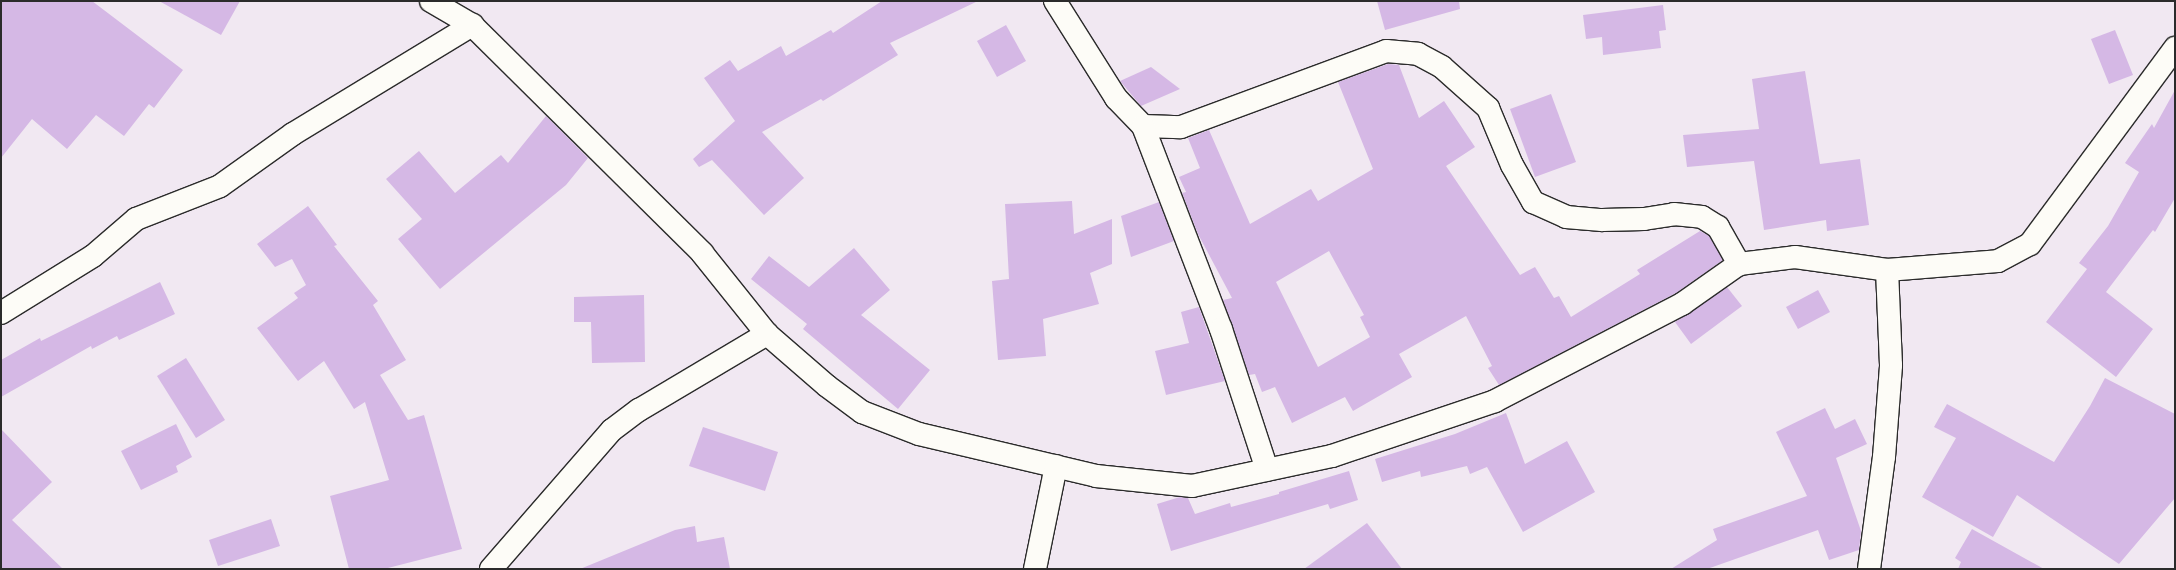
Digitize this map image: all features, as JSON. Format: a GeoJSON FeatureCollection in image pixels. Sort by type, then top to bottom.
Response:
{"type":"FeatureCollection","features":[{"type":"Feature","properties":{"kind":"street"},"geometry":{"type":"LineString","coordinates":[[431,1],[472,25],[702,253],[767,334],[827,386],[862,412],[919,434],[1096,476],[1192,486],[1332,456],[1495,401],[1682,304],[1739,264],[1795,257],[1887,270],[1998,261],[2030,244],[2175,48]]}},
{"type":"Feature","properties":{"kind":"street"},"geometry":{"type":"LineString","coordinates":[[1055,1],[1116,98],[1143,126],[1221,329],[1268,470]]}},
{"type":"Feature","properties":{"kind":"street"},"geometry":{"type":"LineString","coordinates":[[1,313],[93,256],[136,219],[220,186],[293,134],[472,25]]}},
{"type":"Feature","properties":{"kind":"street"},"geometry":{"type":"LineString","coordinates":[[1143,126],[1181,127],[1386,51],[1418,54],[1442,67],[1488,108],[1512,165],[1533,202],[1566,217],[1602,220],[1644,219],[1674,214],[1702,217],[1718,227],[1739,264]]}},
{"type":"Feature","properties":{"kind":"street"},"geometry":{"type":"LineString","coordinates":[[1869,569],[1884,457],[1891,365],[1887,270]]}},
{"type":"Feature","properties":{"kind":"street"},"geometry":{"type":"LineString","coordinates":[[491,569],[612,430],[639,410],[767,334]]}},
{"type":"Feature","properties":{"kind":"street"},"geometry":{"type":"LineString","coordinates":[[1035,569],[1056,466]]}},
{"type":"Feature","properties":{"kind":"building"},"geometry":{"type":"Polygon","coordinates":[[[1,1],[92,1],[183,70],[154,108],[149,104],[124,136],[96,115],[67,149],[32,119],[1,158],[1,1]]]}},
{"type":"Feature","properties":{"kind":"building"},"geometry":{"type":"Polygon","coordinates":[[[159,1],[240,1],[221,35],[159,1]]]}},
{"type":"Feature","properties":{"kind":"building"},"geometry":{"type":"Polygon","coordinates":[[[882,1],[978,1],[890,43],[898,55],[823,101],[821,99],[762,132],[804,178],[764,215],[712,160],[699,167],[693,159],[735,121],[704,78],[730,60],[738,71],[781,46],[786,56],[831,30],[833,33],[882,1]]]}},
{"type":"Feature","properties":{"kind":"building"},"geometry":{"type":"Polygon","coordinates":[[[1377,1],[1459,1],[1460,9],[1385,30],[1377,1]]]}},
{"type":"Feature","properties":{"kind":"building"},"geometry":{"type":"Polygon","coordinates":[[[1663,5],[1666,30],[1659,31],[1661,48],[1603,55],[1602,37],[1586,39],[1583,15],[1663,5]]]}},
{"type":"Feature","properties":{"kind":"building"},"geometry":{"type":"Polygon","coordinates":[[[1006,25],[1026,61],[997,77],[977,41],[1006,25]]]}},
{"type":"Feature","properties":{"kind":"building"},"geometry":{"type":"Polygon","coordinates":[[[2115,30],[2133,75],[2109,84],[2091,39],[2115,30]]]}},
{"type":"Feature","properties":{"kind":"building"},"geometry":{"type":"Polygon","coordinates":[[[1388,64],[1399,65],[1419,118],[1444,101],[1475,147],[1446,166],[1520,275],[1535,267],[1554,298],[1559,296],[1571,317],[1640,274],[1637,270],[1700,231],[1709,236],[1723,260],[1676,293],[1499,385],[1488,368],[1492,366],[1466,316],[1399,354],[1412,377],[1353,411],[1345,397],[1292,423],[1275,387],[1262,392],[1255,374],[1249,375],[1223,300],[1232,298],[1198,234],[1182,193],[1186,192],[1179,177],[1200,168],[1188,138],[1209,130],[1250,224],[1311,189],[1318,201],[1373,169],[1338,82],[1388,64]],[[1329,251],[1276,282],[1318,367],[1370,337],[1360,317],[1364,315],[1329,251]]]}},
{"type":"Feature","properties":{"kind":"building"},"geometry":{"type":"Polygon","coordinates":[[[1151,67],[1180,89],[1141,106],[1120,81],[1151,67]]]}},
{"type":"Feature","properties":{"kind":"building"},"geometry":{"type":"Polygon","coordinates":[[[1805,71],[1820,164],[1860,159],[1869,225],[1827,231],[1826,220],[1764,230],[1754,161],[1687,167],[1683,135],[1759,129],[1752,79],[1805,71]]]}},
{"type":"Feature","properties":{"kind":"building"},"geometry":{"type":"Polygon","coordinates":[[[2175,90],[2175,198],[2155,232],[2153,230],[2106,292],[2153,329],[2116,377],[2046,322],[2087,269],[2079,263],[2108,226],[2139,172],[2125,163],[2152,124],[2154,128],[2175,90]]]}},
{"type":"Feature","properties":{"kind":"building"},"geometry":{"type":"Polygon","coordinates":[[[1551,94],[1576,162],[1535,177],[1510,109],[1551,94]]]}},
{"type":"Feature","properties":{"kind":"building"},"geometry":{"type":"Polygon","coordinates":[[[546,116],[588,158],[566,185],[440,289],[398,239],[422,219],[386,179],[419,151],[455,193],[501,155],[508,163],[546,116]]]}},
{"type":"Feature","properties":{"kind":"building"},"geometry":{"type":"Polygon","coordinates":[[[1072,201],[1074,234],[1112,219],[1112,264],[1090,273],[1099,304],[1043,319],[1046,356],[998,360],[992,281],[1009,279],[1005,204],[1072,201]]]}},
{"type":"Feature","properties":{"kind":"building"},"geometry":{"type":"Polygon","coordinates":[[[1159,202],[1174,241],[1131,257],[1121,216],[1159,202]]]}},
{"type":"Feature","properties":{"kind":"building"},"geometry":{"type":"Polygon","coordinates":[[[308,206],[337,245],[334,246],[378,301],[373,305],[406,360],[380,375],[408,420],[424,415],[462,549],[384,569],[349,569],[330,496],[389,480],[365,402],[354,409],[324,361],[298,381],[257,328],[298,298],[294,293],[306,285],[292,259],[275,267],[257,244],[308,206]]]}},
{"type":"Feature","properties":{"kind":"building"},"geometry":{"type":"Polygon","coordinates":[[[854,248],[890,290],[861,315],[930,370],[898,409],[803,329],[807,324],[751,279],[769,256],[809,287],[854,248]]]}},
{"type":"Feature","properties":{"kind":"building"},"geometry":{"type":"Polygon","coordinates":[[[160,282],[175,314],[119,340],[117,336],[92,349],[91,346],[1,397],[1,360],[40,338],[41,341],[160,282]]]}},
{"type":"Feature","properties":{"kind":"building"},"geometry":{"type":"Polygon","coordinates":[[[1727,287],[1742,306],[1691,344],[1675,322],[1727,287]]]}},
{"type":"Feature","properties":{"kind":"building"},"geometry":{"type":"Polygon","coordinates":[[[1818,290],[1830,312],[1798,329],[1786,307],[1818,290]]]}},
{"type":"Feature","properties":{"kind":"building"},"geometry":{"type":"Polygon","coordinates":[[[644,295],[645,362],[592,363],[591,322],[574,322],[574,297],[644,295]]]}},
{"type":"Feature","properties":{"kind":"building"},"geometry":{"type":"Polygon","coordinates":[[[1199,307],[1225,381],[1166,395],[1155,351],[1189,343],[1181,312],[1199,307]]]}},
{"type":"Feature","properties":{"kind":"building"},"geometry":{"type":"Polygon","coordinates":[[[186,358],[225,420],[196,438],[157,376],[186,358]]]}},
{"type":"Feature","properties":{"kind":"building"},"geometry":{"type":"Polygon","coordinates":[[[2105,378],[2175,414],[2175,498],[2119,564],[2017,495],[1993,537],[1922,497],[1956,438],[1934,427],[1947,404],[2054,462],[2090,406],[2105,378]]]}},
{"type":"Feature","properties":{"kind":"building"},"geometry":{"type":"Polygon","coordinates":[[[1825,408],[1835,429],[1855,419],[1867,444],[1836,458],[1861,531],[1859,550],[1829,560],[1818,530],[1707,569],[1671,569],[1717,540],[1713,529],[1807,496],[1776,432],[1825,408]]]}},
{"type":"Feature","properties":{"kind":"building"},"geometry":{"type":"Polygon","coordinates":[[[1506,413],[1525,464],[1567,441],[1595,492],[1523,532],[1487,467],[1470,474],[1467,466],[1421,477],[1420,471],[1382,482],[1375,459],[1455,434],[1506,413]]]}},
{"type":"Feature","properties":{"kind":"building"},"geometry":{"type":"Polygon","coordinates":[[[176,424],[192,457],[176,466],[178,472],[141,490],[121,451],[176,424]]]}},
{"type":"Feature","properties":{"kind":"building"},"geometry":{"type":"Polygon","coordinates":[[[703,427],[778,452],[765,491],[689,466],[703,427]]]}},
{"type":"Feature","properties":{"kind":"building"},"geometry":{"type":"Polygon","coordinates":[[[1,429],[52,482],[12,520],[63,569],[1,569],[1,429]]]}},
{"type":"Feature","properties":{"kind":"building"},"geometry":{"type":"Polygon","coordinates":[[[1349,471],[1358,500],[1330,509],[1328,504],[1171,551],[1157,504],[1180,497],[1188,498],[1195,514],[1230,503],[1231,507],[1279,494],[1279,492],[1349,471]]]}},
{"type":"Feature","properties":{"kind":"building"},"geometry":{"type":"Polygon","coordinates":[[[271,519],[280,546],[218,566],[209,540],[271,519]]]}},
{"type":"Feature","properties":{"kind":"building"},"geometry":{"type":"Polygon","coordinates":[[[1367,523],[1402,569],[1304,569],[1367,523]]]}},
{"type":"Feature","properties":{"kind":"building"},"geometry":{"type":"Polygon","coordinates":[[[695,526],[697,542],[724,537],[730,569],[580,569],[675,530],[695,526]]]}},
{"type":"Feature","properties":{"kind":"building"},"geometry":{"type":"Polygon","coordinates":[[[1972,529],[2044,569],[1958,569],[1961,562],[1955,558],[1972,529]]]}}]}
